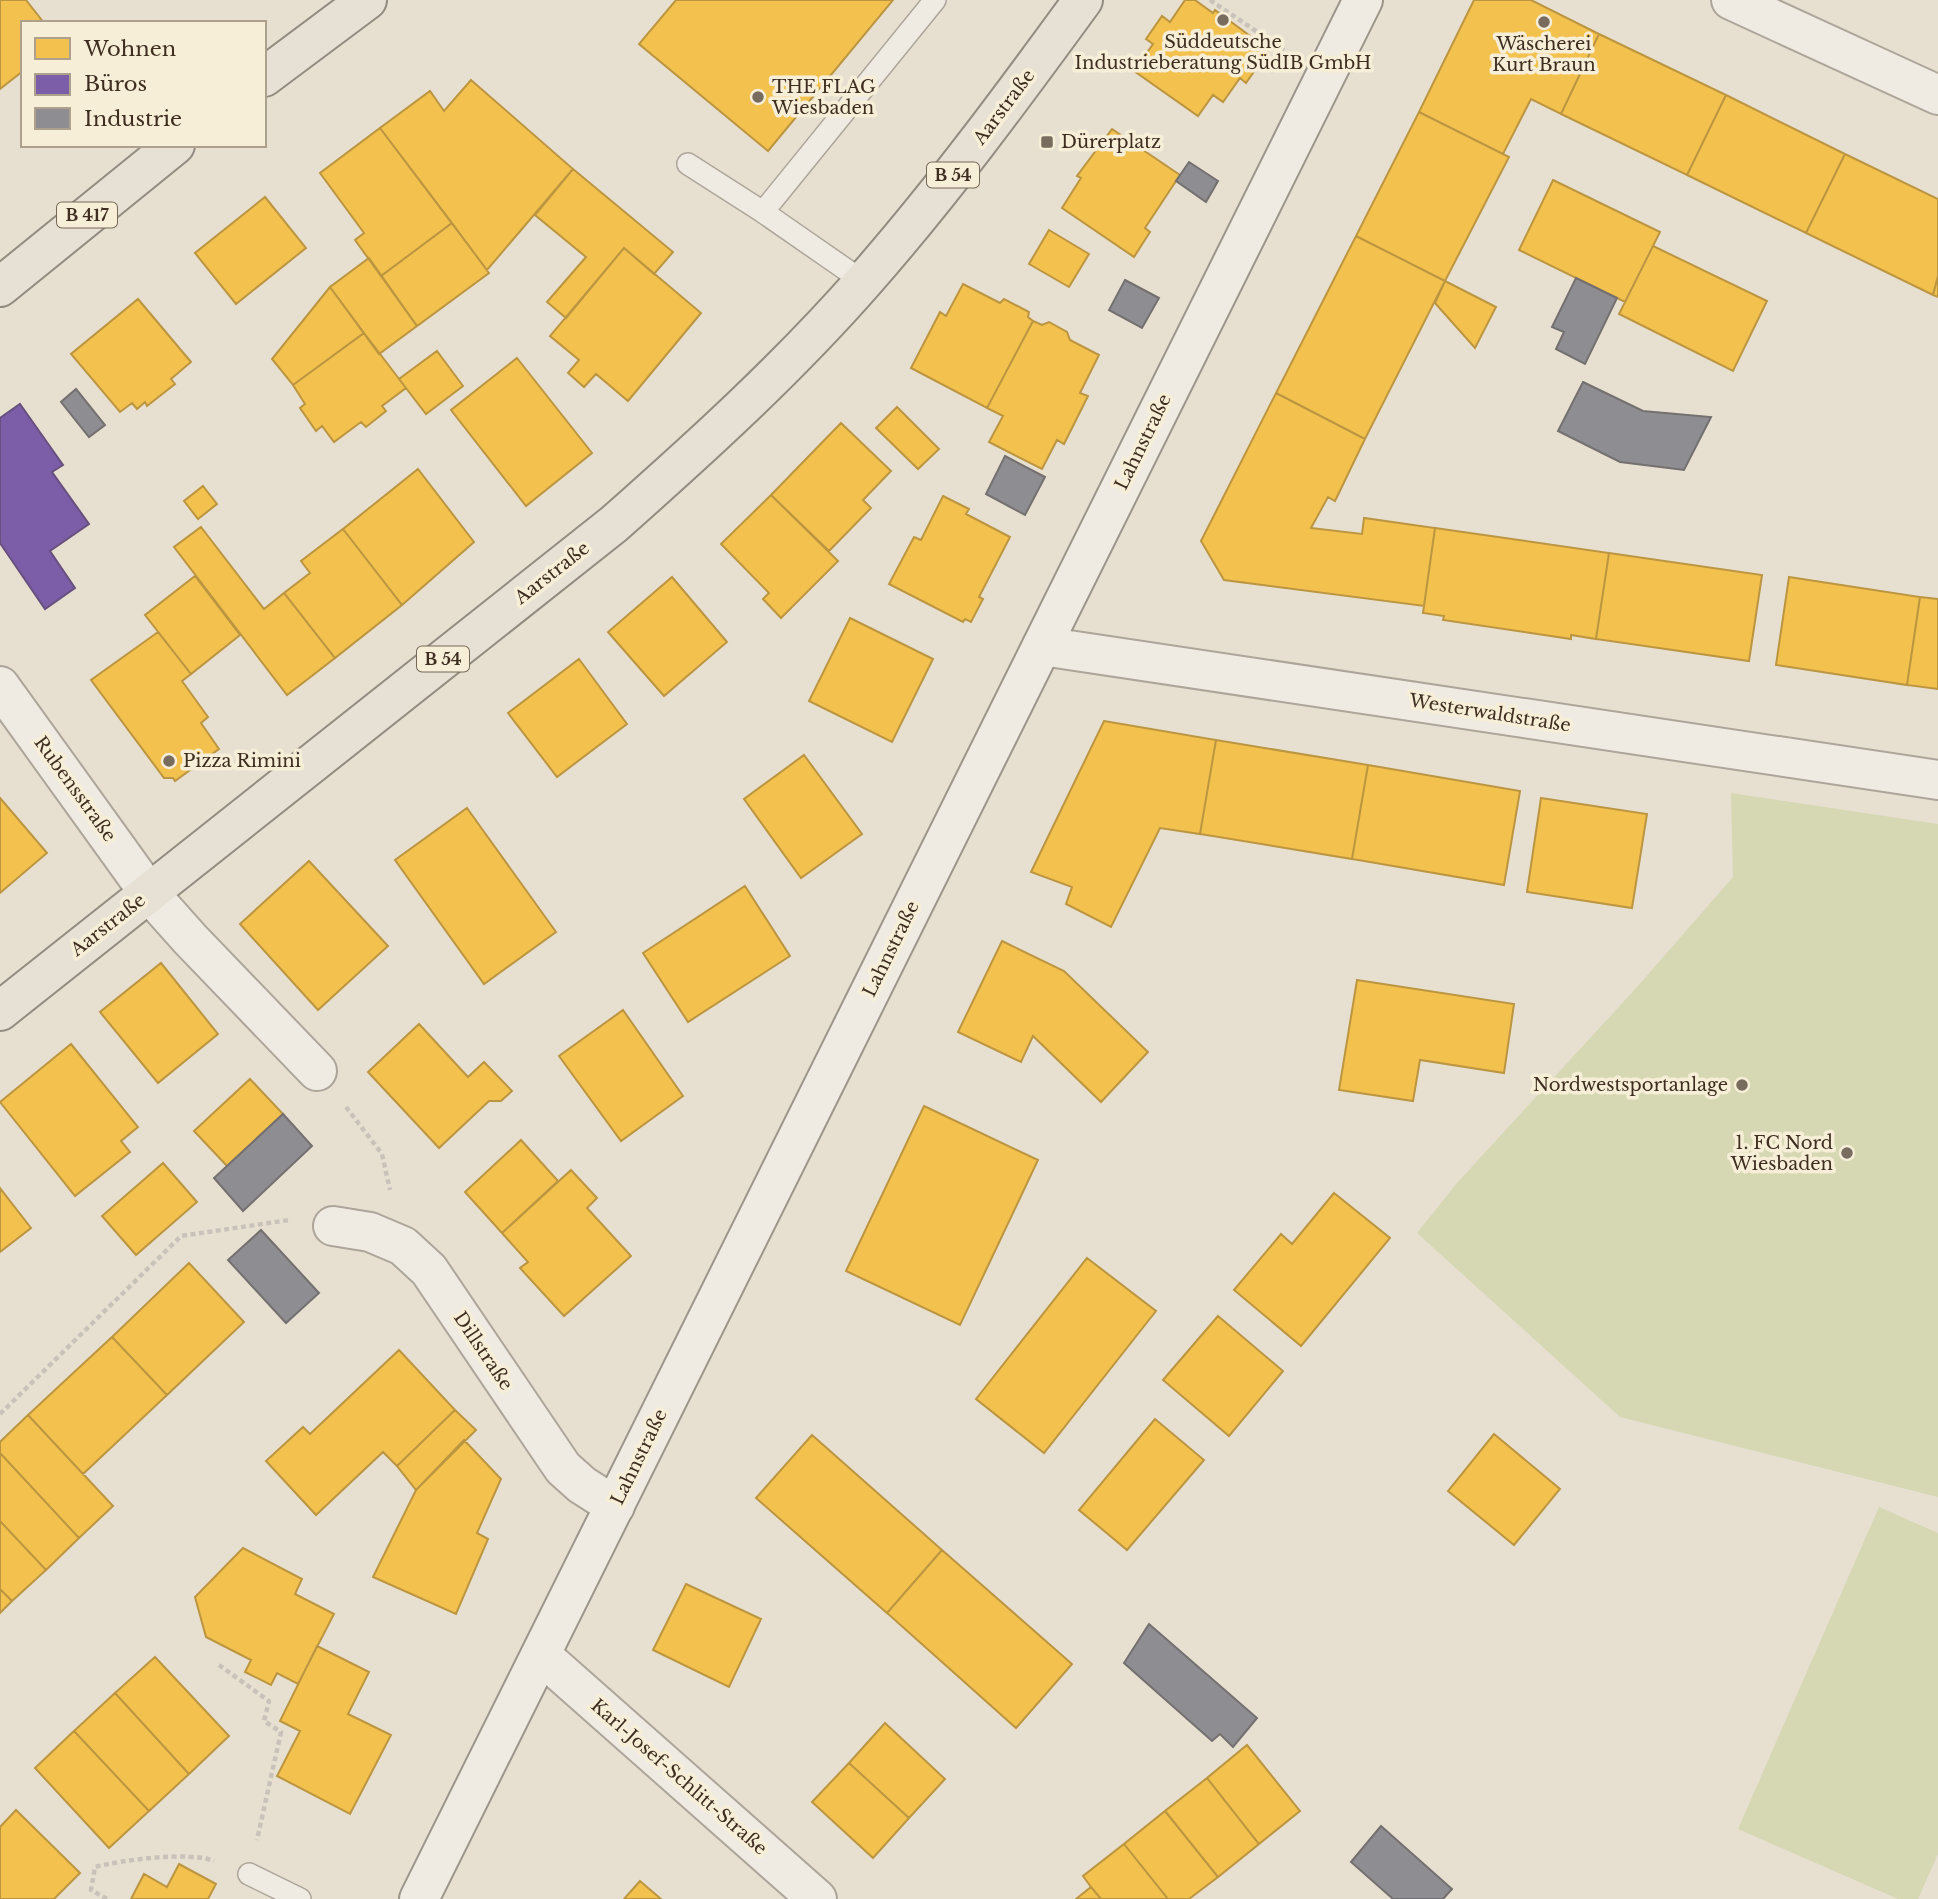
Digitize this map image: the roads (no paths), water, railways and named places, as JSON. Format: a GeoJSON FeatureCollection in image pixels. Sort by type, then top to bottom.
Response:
{"type":"FeatureCollection","features":[{"type":"Feature","properties":{"kind":"main road"},"geometry":{"type":"LineString","coordinates":[[266,76],[367,0]]}},
{"type":"Feature","properties":{"kind":"main road","name":"Aarstraße"},"geometry":{"type":"LineString","coordinates":[[1037,64],[1069,0]]}},
{"type":"Feature","properties":{"kind":"main road","name":"Aarstraße"},"geometry":{"type":"LineString","coordinates":[[0,1011],[614,524],[701,447],[784,366],[864,282],[953,175],[1083,0]]}},
{"type":"Feature","properties":{"kind":"main road","name":"B 417"},"geometry":{"type":"LineString","coordinates":[[0,287],[173,147]]}},
{"type":"Feature","properties":{"kind":"street","name":"Lahnstraße"},"geometry":{"type":"LineString","coordinates":[[419,1899],[1363,0]]}},
{"type":"Feature","properties":{"kind":"street"},"geometry":{"type":"LineString","coordinates":[[1731,0],[1938,95]]}},
{"type":"Feature","properties":{"kind":"street","name":"Westerwaldstraße"},"geometry":{"type":"LineString","coordinates":[[1042,646],[1938,780]]}},
{"type":"Feature","properties":{"kind":"street","name":"Rubensstraße"},"geometry":{"type":"LineString","coordinates":[[0,686],[149,893]]}},
{"type":"Feature","properties":{"kind":"street"},"geometry":{"type":"LineString","coordinates":[[149,893],[317,1070]]}},
{"type":"Feature","properties":{"kind":"street","name":"Dillstraße"},"geometry":{"type":"LineString","coordinates":[[333,1226],[370,1232],[403,1246],[429,1270],[563,1468],[582,1485],[615,1506]]}},
{"type":"Feature","properties":{"kind":"street","name":"Karl-Josef-Schlitt-Straße"},"geometry":{"type":"LineString","coordinates":[[541,1655],[817,1899]]}},
{"type":"Feature","properties":{"kind":"lane"},"geometry":{"type":"LineString","coordinates":[[763,212],[935,0]]}},
{"type":"Feature","properties":{"kind":"lane"},"geometry":{"type":"LineString","coordinates":[[688,164],[864,282]]}},
{"type":"Feature","properties":{"kind":"lane"},"geometry":{"type":"LineString","coordinates":[[248,1874],[300,1899]]}},
{"type":"Feature","properties":{"kind":"place","name":"Süddeutsche Industrieberatung SüdIB GmbH"},"geometry":{"type":"Point","coordinates":[1223,20]}},
{"type":"Feature","properties":{"kind":"place","name":"Wäscherei Kurt Braun"},"geometry":{"type":"Point","coordinates":[1544,22]}},
{"type":"Feature","properties":{"kind":"place","name":"THE FLAG Wiesbaden"},"geometry":{"type":"Point","coordinates":[758,97]}},
{"type":"Feature","properties":{"kind":"place","name":"Dürerplatz"},"geometry":{"type":"Point","coordinates":[1047,142]}},
{"type":"Feature","properties":{"kind":"place","name":"Pizza Rimini"},"geometry":{"type":"Point","coordinates":[169,761]}},
{"type":"Feature","properties":{"kind":"place","name":"Nordwestsportanlage"},"geometry":{"type":"Point","coordinates":[1742,1085]}},
{"type":"Feature","properties":{"kind":"place","name":"1. FC Nord Wiesbaden"},"geometry":{"type":"Point","coordinates":[1847,1153]}}]}
